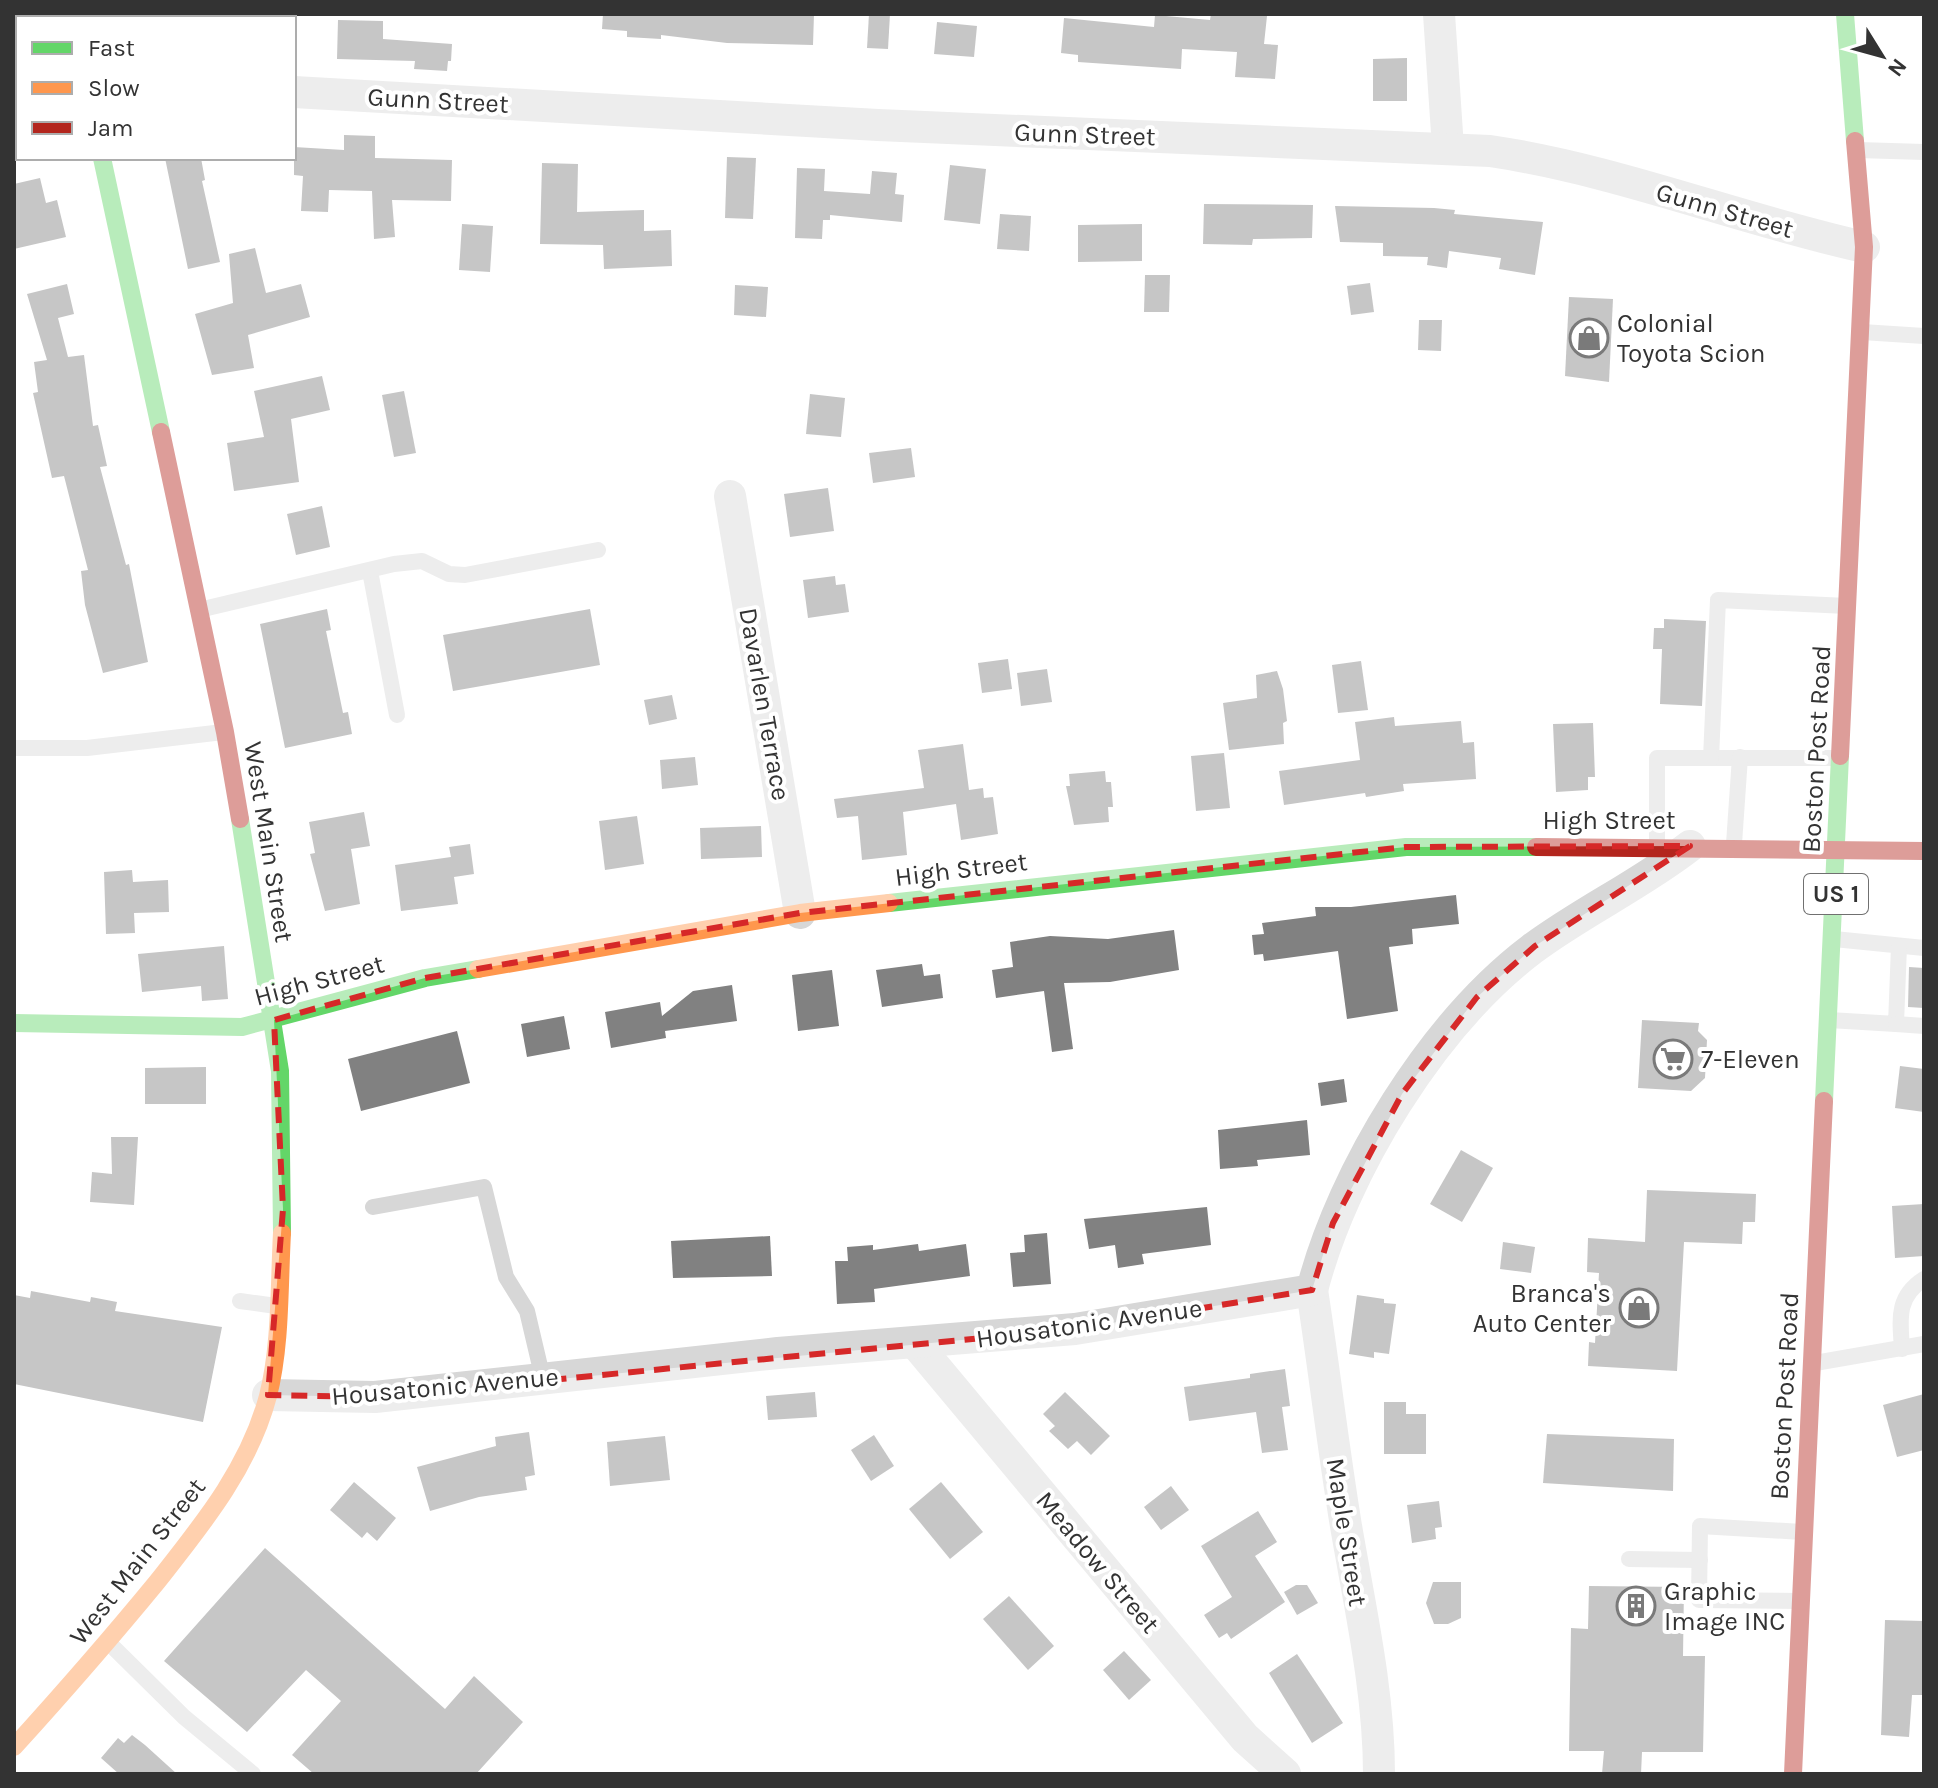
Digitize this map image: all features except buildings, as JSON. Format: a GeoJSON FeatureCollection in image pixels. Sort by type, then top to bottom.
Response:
{"type":"FeatureCollection","features":[{"type":"Feature","properties":{"kind":"main road","name":"Boston Post Road"},"geometry":{"type":"LineString","coordinates":[[1793,1774],[1864,247],[1845,14]]}},
{"type":"Feature","properties":{"kind":"main road","name":"West Main Street"},"geometry":{"type":"LineString","coordinates":[[14,1747],[108,1642],[201,1527],[228,1488],[249,1448],[268,1395],[278,1306],[283,1209],[280,1071],[274,1020],[225,732],[102,160]]}},
{"type":"Feature","properties":{"kind":"main road","name":"High Street"},"geometry":{"type":"LineString","coordinates":[[14,1023],[242,1027],[425,978],[800,913],[1406,847],[1690,846],[1924,851]]}},
{"type":"Feature","properties":{"kind":"street"},"geometry":{"type":"LineString","coordinates":[[1439,14],[1448,148]]}},
{"type":"Feature","properties":{"kind":"street","name":"Gunn Street"},"geometry":{"type":"LineString","coordinates":[[296,92],[852,124],[1448,148],[1577,166],[1798,232],[1864,247]]}},
{"type":"Feature","properties":{"kind":"street","name":"Davarlen Terrace"},"geometry":{"type":"LineString","coordinates":[[730,496],[800,913]]}},
{"type":"Feature","properties":{"kind":"street"},"geometry":{"type":"LineString","coordinates":[[1312,1290],[1333,1223],[1402,1094],[1477,997],[1535,946],[1649,878],[1690,846]]}},
{"type":"Feature","properties":{"kind":"street","name":"Housatonic Avenue"},"geometry":{"type":"LineString","coordinates":[[268,1395],[375,1397],[778,1353],[1075,1329],[1312,1290]]}},
{"type":"Feature","properties":{"kind":"street","name":"Maple Street"},"geometry":{"type":"LineString","coordinates":[[1312,1290],[1330,1429],[1369,1664],[1379,1737],[1379,1774]]}},
{"type":"Feature","properties":{"kind":"street","name":"Meadow Street"},"geometry":{"type":"LineString","coordinates":[[916,1344],[1245,1738],[1285,1774]]}},
{"type":"Feature","properties":{"kind":"lane"},"geometry":{"type":"LineString","coordinates":[[1856,150],[1924,152]]}},
{"type":"Feature","properties":{"kind":"lane"},"geometry":{"type":"LineString","coordinates":[[1860,332],[1924,336]]}},
{"type":"Feature","properties":{"kind":"lane"},"geometry":{"type":"LineString","coordinates":[[198,610],[422,561],[449,574],[465,575],[598,550]]}},
{"type":"Feature","properties":{"kind":"lane"},"geometry":{"type":"LineString","coordinates":[[370,571],[397,715]]}},
{"type":"Feature","properties":{"kind":"lane"},"geometry":{"type":"LineString","coordinates":[[1711,758],[1718,600],[1848,606]]}},
{"type":"Feature","properties":{"kind":"lane"},"geometry":{"type":"LineString","coordinates":[[14,748],[87,748],[225,732]]}},
{"type":"Feature","properties":{"kind":"lane"},"geometry":{"type":"LineString","coordinates":[[1734,849],[1740,757]]}},
{"type":"Feature","properties":{"kind":"lane"},"geometry":{"type":"LineString","coordinates":[[1657,847],[1657,758],[1842,758]]}},
{"type":"Feature","properties":{"kind":"lane"},"geometry":{"type":"LineString","coordinates":[[1833,939],[1924,948]]}},
{"type":"Feature","properties":{"kind":"lane"},"geometry":{"type":"LineString","coordinates":[[1896,1024],[1899,946]]}},
{"type":"Feature","properties":{"kind":"lane"},"geometry":{"type":"LineString","coordinates":[[1829,1020],[1924,1026]]}},
{"type":"Feature","properties":{"kind":"lane"},"geometry":{"type":"LineString","coordinates":[[373,1207],[484,1187],[506,1277],[527,1311],[543,1379]]}},
{"type":"Feature","properties":{"kind":"lane"},"geometry":{"type":"LineString","coordinates":[[1902,1349],[1899,1309],[1910,1288],[1924,1279]]}},
{"type":"Feature","properties":{"kind":"lane"},"geometry":{"type":"LineString","coordinates":[[240,1301],[278,1306]]}},
{"type":"Feature","properties":{"kind":"lane"},"geometry":{"type":"LineString","coordinates":[[1812,1363],[1924,1344]]}},
{"type":"Feature","properties":{"kind":"lane"},"geometry":{"type":"LineString","coordinates":[[1801,1601],[1699,1600],[1700,1526],[1803,1532]]}},
{"type":"Feature","properties":{"kind":"lane"},"geometry":{"type":"LineString","coordinates":[[1629,1559],[1700,1560]]}},
{"type":"Feature","properties":{"kind":"lane"},"geometry":{"type":"LineString","coordinates":[[108,1642],[184,1717],[253,1774]]}},
{"type":"Feature","properties":{"kind":"highlighted area"},"geometry":{"type":"Polygon","coordinates":[[[1690,846],[1535,946],[1477,997],[1402,1094],[1333,1223],[1312,1290],[1075,1329],[375,1397],[268,1395],[283,1209],[274,1020],[425,978],[800,913],[1406,847],[1690,846]]]}},
{"type":"Feature","properties":{"kind":"traffic: fast"},"geometry":{"type":"LineString","coordinates":[[1845,14],[1855,141]]}},
{"type":"Feature","properties":{"kind":"traffic: fast"},"geometry":{"type":"LineString","coordinates":[[102,160],[161,432]]}},
{"type":"Feature","properties":{"kind":"traffic: fast"},"geometry":{"type":"LineString","coordinates":[[1824,1101],[1840,756]]}},
{"type":"Feature","properties":{"kind":"traffic: fast"},"geometry":{"type":"LineString","coordinates":[[240,819],[280,1071],[282,1233]]}},
{"type":"Feature","properties":{"kind":"traffic: fast"},"geometry":{"type":"LineString","coordinates":[[889,903],[1406,847],[1536,847]]}},
{"type":"Feature","properties":{"kind":"traffic: fast"},"geometry":{"type":"LineString","coordinates":[[14,1023],[242,1027],[425,978],[478,969]]}},
{"type":"Feature","properties":{"kind":"traffic: slow"},"geometry":{"type":"LineString","coordinates":[[478,969],[800,913],[889,903]]}},
{"type":"Feature","properties":{"kind":"traffic: slow"},"geometry":{"type":"LineString","coordinates":[[14,1747],[174,1561],[222,1495],[249,1447],[260,1422],[272,1377],[282,1233]]}},
{"type":"Feature","properties":{"kind":"traffic: jam"},"geometry":{"type":"LineString","coordinates":[[1840,756],[1864,247],[1855,141]]}},
{"type":"Feature","properties":{"kind":"traffic: jam"},"geometry":{"type":"LineString","coordinates":[[161,432],[225,732],[240,819]]}},
{"type":"Feature","properties":{"kind":"traffic: jam"},"geometry":{"type":"LineString","coordinates":[[1536,847],[1924,851]]}},
{"type":"Feature","properties":{"kind":"traffic: jam"},"geometry":{"type":"LineString","coordinates":[[1793,1774],[1824,1101]]}},
{"type":"Feature","properties":{"kind":"place","name":"Colonial Toyota Scion"},"geometry":{"type":"Point","coordinates":[1589,338]}},
{"type":"Feature","properties":{"kind":"place","name":"7-Eleven"},"geometry":{"type":"Point","coordinates":[1673,1059]}},
{"type":"Feature","properties":{"kind":"place","name":"Branca's Auto Center"},"geometry":{"type":"Point","coordinates":[1639,1308]}},
{"type":"Feature","properties":{"kind":"place","name":"Graphic Image INC"},"geometry":{"type":"Point","coordinates":[1636,1606]}}]}
